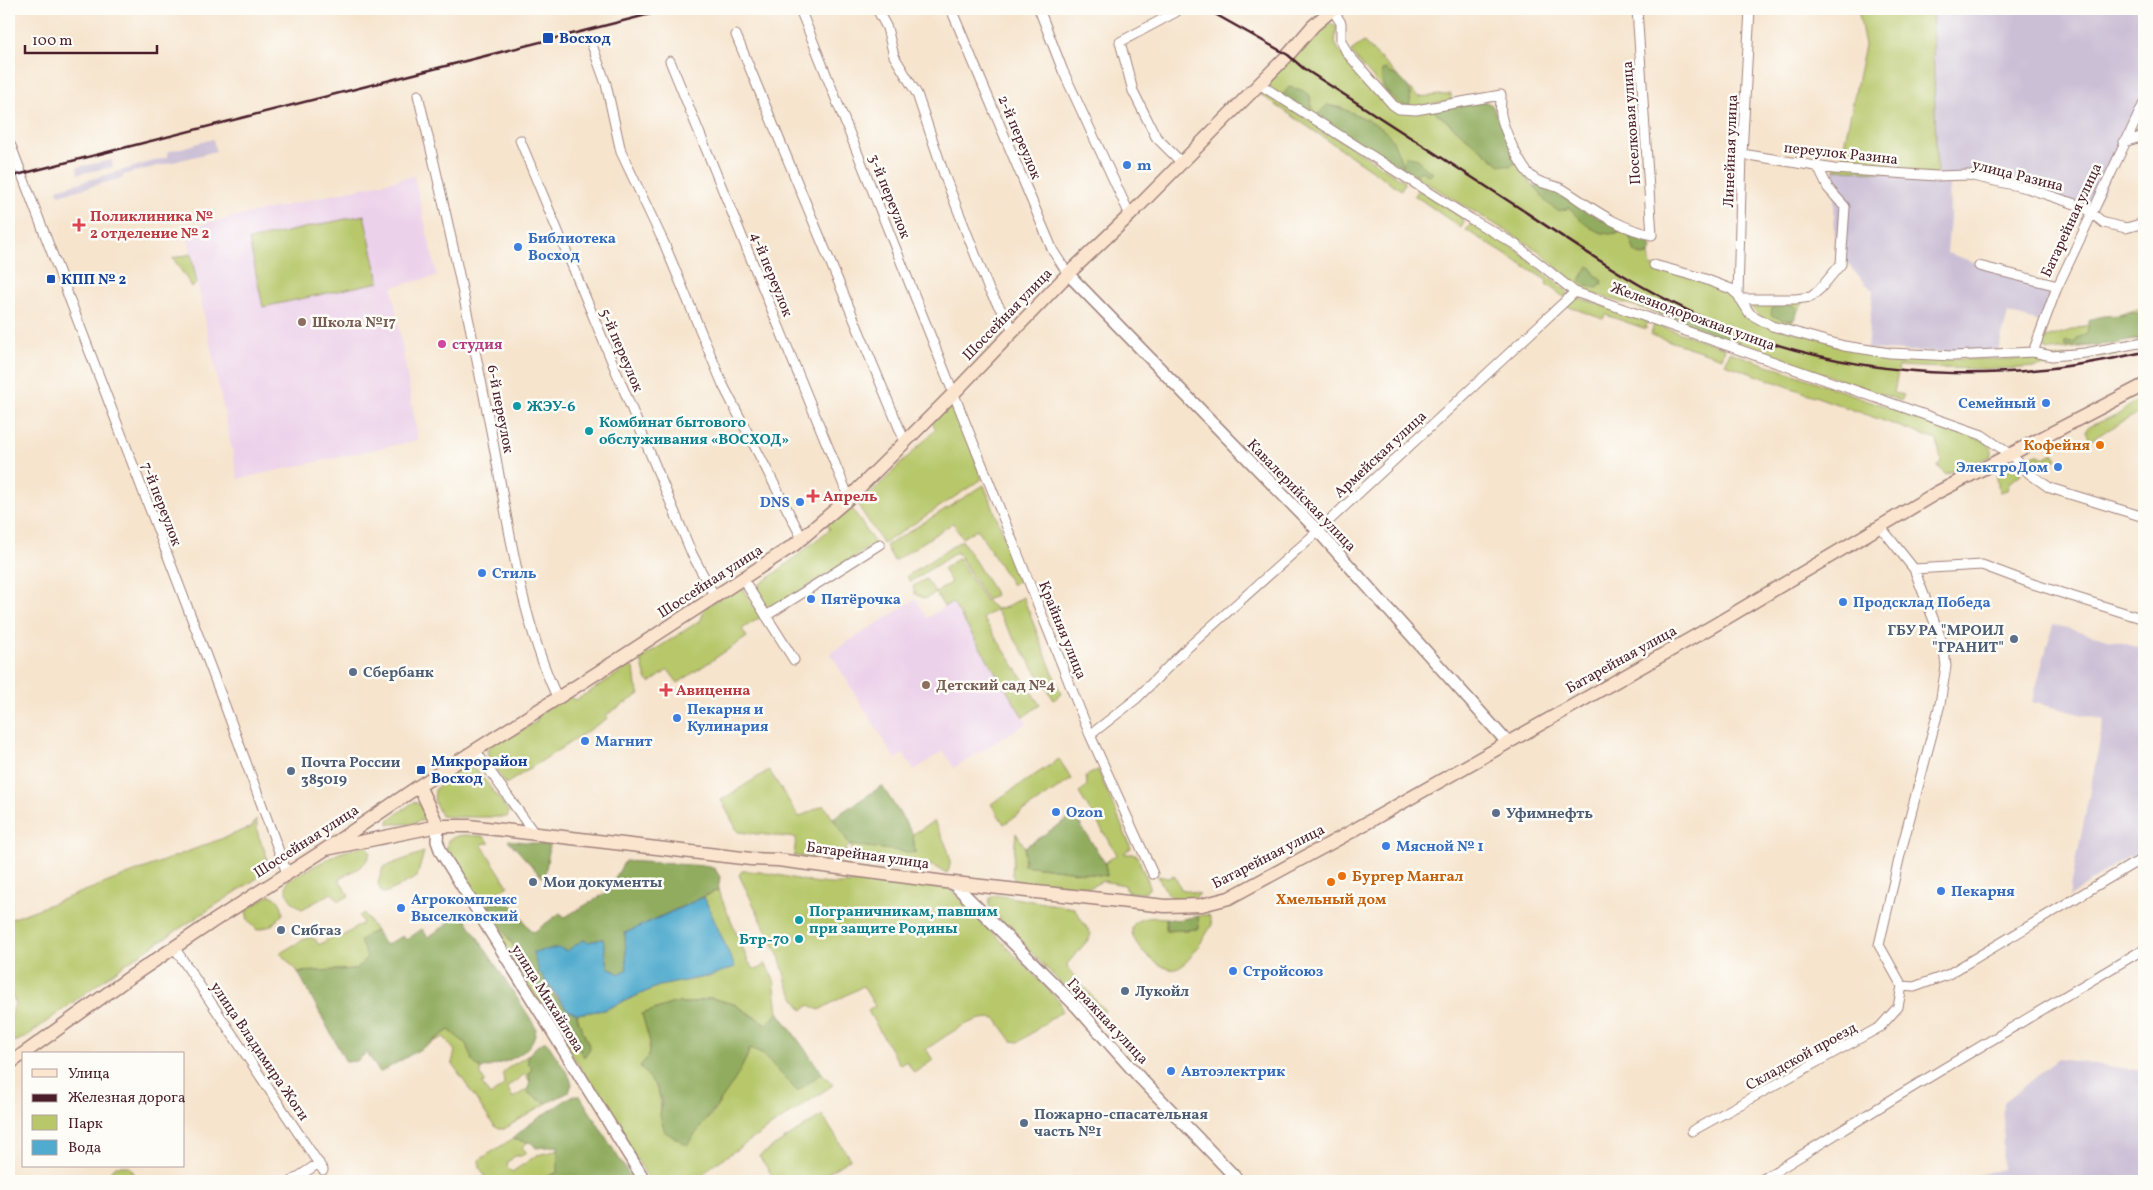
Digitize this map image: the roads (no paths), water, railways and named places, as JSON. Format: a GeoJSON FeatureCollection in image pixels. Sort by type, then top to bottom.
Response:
{"type":"FeatureCollection","features":[{"type":"Feature","properties":{"kind":"main road","name":"Шоссейная улица"},"geometry":{"type":"LineString","coordinates":[[26,1052],[174,947],[419,786],[743,579],[802,538],[849,498],[954,393],[1068,274],[1130,215],[1259,84],[1313,26],[1333,9]]}},
{"type":"Feature","properties":{"kind":"main road"},"geometry":{"type":"LineString","coordinates":[[2011,455],[2144,385]]}},
{"type":"Feature","properties":{"kind":"main road","name":"Батарейная улица"},"geometry":{"type":"LineString","coordinates":[[326,848],[438,826],[469,826],[751,859],[778,860],[953,883],[1165,906],[1202,905],[1217,902],[1256,884],[1340,838],[1713,626],[1938,492],[2011,455]]}},
{"type":"Feature","properties":{"kind":"main road"},"geometry":{"type":"LineString","coordinates":[[419,786],[438,826]]}},
{"type":"Feature","properties":{"kind":"main road","name":"Шоссейная улица"},"geometry":{"type":"LineString","coordinates":[[9,1064],[22,1055]]}},
{"type":"Feature","properties":{"kind":"street","name":"3-й переулок"},"geometry":{"type":"LineString","coordinates":[[800,9],[954,393]]}},
{"type":"Feature","properties":{"kind":"street"},"geometry":{"type":"LineString","coordinates":[[877,9],[886,28],[894,56],[917,94],[945,178],[989,290],[1014,331]]}},
{"type":"Feature","properties":{"kind":"street","name":"2-й переулок"},"geometry":{"type":"LineString","coordinates":[[951,9],[1049,242],[1068,274]]}},
{"type":"Feature","properties":{"kind":"street"},"geometry":{"type":"LineString","coordinates":[[1040,9],[1063,71],[1130,215]]}},
{"type":"Feature","properties":{"kind":"street","name":"Поселковая улица"},"geometry":{"type":"LineString","coordinates":[[1333,9],[1341,23],[1341,41],[1347,53],[1393,105],[1399,109],[1416,110],[1501,95],[1501,114],[1508,135],[1530,176],[1562,188],[1599,215],[1621,225],[1652,235],[1637,9]]}},
{"type":"Feature","properties":{"kind":"street","name":"Линейная улица"},"geometry":{"type":"LineString","coordinates":[[1739,297],[1742,154],[1750,9]]}},
{"type":"Feature","properties":{"kind":"street"},"geometry":{"type":"LineString","coordinates":[[1176,12],[1120,42],[1132,90],[1156,138],[1181,162]]}},
{"type":"Feature","properties":{"kind":"street"},"geometry":{"type":"LineString","coordinates":[[736,35],[905,442]]}},
{"type":"Feature","properties":{"kind":"street"},"geometry":{"type":"LineString","coordinates":[[592,45],[606,84],[621,152],[664,243],[723,385],[802,538]]}},
{"type":"Feature","properties":{"kind":"street","name":"4-й переулок"},"geometry":{"type":"LineString","coordinates":[[670,61],[849,498]]}},
{"type":"Feature","properties":{"kind":"street","name":"Железнодорожная улица"},"geometry":{"type":"LineString","coordinates":[[1259,84],[1471,219],[1516,245],[1575,292],[1982,434],[2011,455],[2030,474],[2050,488],[2144,517]]}},
{"type":"Feature","properties":{"kind":"street","name":"6-й переулок"},"geometry":{"type":"LineString","coordinates":[[418,95],[470,321],[521,586],[544,669],[557,697]]}},
{"type":"Feature","properties":{"kind":"street","name":"Батарейная улица"},"geometry":{"type":"LineString","coordinates":[[2033,352],[2058,286],[2124,142],[2144,104]]}},
{"type":"Feature","properties":{"kind":"street"},"geometry":{"type":"LineString","coordinates":[[2124,142],[2144,136]]}},
{"type":"Feature","properties":{"kind":"street","name":"5-й переулок"},"geometry":{"type":"LineString","coordinates":[[520,140],[692,554],[715,597]]}},
{"type":"Feature","properties":{"kind":"street","name":"7-й переулок"},"geometry":{"type":"LineString","coordinates":[[11,146],[225,704],[287,873]]}},
{"type":"Feature","properties":{"kind":"street","name":"переулок Разина"},"geometry":{"type":"LineString","coordinates":[[1742,154],[1818,167],[1937,176]]}},
{"type":"Feature","properties":{"kind":"street"},"geometry":{"type":"LineString","coordinates":[[1739,297],[1766,301],[1810,297],[1820,289],[1841,264],[1845,207],[1828,188],[1818,167]]}},
{"type":"Feature","properties":{"kind":"street","name":"улица Разина"},"geometry":{"type":"LineString","coordinates":[[1937,176],[1968,176],[2027,188],[2084,207],[2104,223],[2126,228],[2144,223]]}},
{"type":"Feature","properties":{"kind":"street","name":"Железнодорожная улица"},"geometry":{"type":"LineString","coordinates":[[1654,265],[1731,289],[1739,297],[1750,314],[1772,326],[1844,346],[1890,353],[1953,356],[2033,352],[2052,356],[2085,353],[2144,342]]}},
{"type":"Feature","properties":{"kind":"street"},"geometry":{"type":"LineString","coordinates":[[1979,266],[2058,286]]}},
{"type":"Feature","properties":{"kind":"street","name":"Кавалерийская улица"},"geometry":{"type":"LineString","coordinates":[[1068,274],[1318,531],[1507,742]]}},
{"type":"Feature","properties":{"kind":"street","name":"Армейская улица"},"geometry":{"type":"LineString","coordinates":[[1090,735],[1136,699],[1185,650],[1318,531],[1575,292]]}},
{"type":"Feature","properties":{"kind":"street","name":"Крайняя улица"},"geometry":{"type":"LineString","coordinates":[[954,393],[1090,735],[1152,874]]}},
{"type":"Feature","properties":{"kind":"street"},"geometry":{"type":"LineString","coordinates":[[1880,526],[1914,569],[1943,644],[1946,666],[1940,704],[1895,874],[1879,946],[1902,986],[1914,987],[1947,975],[2131,865],[2144,860]]}},
{"type":"Feature","properties":{"kind":"street"},"geometry":{"type":"LineString","coordinates":[[766,616],[880,544]]}},
{"type":"Feature","properties":{"kind":"street"},"geometry":{"type":"LineString","coordinates":[[1914,569],[1982,565],[2033,584],[2144,619]]}},
{"type":"Feature","properties":{"kind":"street"},"geometry":{"type":"LineString","coordinates":[[743,579],[794,660]]}},
{"type":"Feature","properties":{"kind":"street"},"geometry":{"type":"LineString","coordinates":[[475,750],[534,833]]}},
{"type":"Feature","properties":{"kind":"street","name":"улица Михайлова"},"geometry":{"type":"LineString","coordinates":[[438,826],[437,840],[441,852],[645,1181]]}},
{"type":"Feature","properties":{"kind":"street","name":"Гаражная улица"},"geometry":{"type":"LineString","coordinates":[[953,883],[1077,1008],[1141,1079],[1239,1181]]}},
{"type":"Feature","properties":{"kind":"street","name":"улица Владимира Жоги"},"geometry":{"type":"LineString","coordinates":[[174,947],[321,1167],[292,1181]]}},
{"type":"Feature","properties":{"kind":"street"},"geometry":{"type":"LineString","coordinates":[[1760,1181],[1896,1097],[2144,949]]}},
{"type":"Feature","properties":{"kind":"street","name":"Складской проезд"},"geometry":{"type":"LineString","coordinates":[[1692,1130],[1880,1027],[1898,1006],[1902,986]]}},
{"type":"Feature","properties":{"kind":"water"},"geometry":{"type":"Polygon","coordinates":[[[704,897],[735,967],[710,976],[659,986],[604,1010],[577,1014],[567,1009],[539,972],[533,952],[558,948],[567,951],[583,940],[588,942],[603,939],[608,967],[619,974],[627,969],[625,933],[704,897]]]}},
{"type":"Feature","properties":{"kind":"railway"},"geometry":{"type":"LineString","coordinates":[[9,177],[670,9]]}},
{"type":"Feature","properties":{"kind":"railway"},"geometry":{"type":"LineString","coordinates":[[1206,9],[1288,55],[1303,68],[1608,266],[1669,301],[1732,330],[1813,354],[1860,364],[1954,373],[2001,373],[2048,369],[2144,352]]}},
{"type":"Feature","properties":{"kind":"place","name":"Восход"},"geometry":{"type":"Point","coordinates":[548,38]}},
{"type":"Feature","properties":{"kind":"place","name":"m"},"geometry":{"type":"Point","coordinates":[1127,165]}},
{"type":"Feature","properties":{"kind":"place","name":"Поликлиника № 2 отделение № 2"},"geometry":{"type":"Point","coordinates":[79,225]}},
{"type":"Feature","properties":{"kind":"place","name":"Библиотека Восход"},"geometry":{"type":"Point","coordinates":[518,247]}},
{"type":"Feature","properties":{"kind":"place","name":"КПП № 2"},"geometry":{"type":"Point","coordinates":[51,279]}},
{"type":"Feature","properties":{"kind":"place","name":"Школа №17"},"geometry":{"type":"Point","coordinates":[302,322]}},
{"type":"Feature","properties":{"kind":"place","name":"студия"},"geometry":{"type":"Point","coordinates":[442,344]}},
{"type":"Feature","properties":{"kind":"place","name":"Семейный"},"geometry":{"type":"Point","coordinates":[2046,403]}},
{"type":"Feature","properties":{"kind":"place","name":"ЖЭУ-6"},"geometry":{"type":"Point","coordinates":[517,406]}},
{"type":"Feature","properties":{"kind":"place","name":"Комбинат бытового обслуживания «ВОСХОД»"},"geometry":{"type":"Point","coordinates":[589,431]}},
{"type":"Feature","properties":{"kind":"place","name":"Кофейня"},"geometry":{"type":"Point","coordinates":[2100,445]}},
{"type":"Feature","properties":{"kind":"place","name":"ЭлектроДом"},"geometry":{"type":"Point","coordinates":[2058,467]}},
{"type":"Feature","properties":{"kind":"place","name":"Апрель"},"geometry":{"type":"Point","coordinates":[813,496]}},
{"type":"Feature","properties":{"kind":"place","name":"DNS"},"geometry":{"type":"Point","coordinates":[800,502]}},
{"type":"Feature","properties":{"kind":"place","name":"Стиль"},"geometry":{"type":"Point","coordinates":[482,573]}},
{"type":"Feature","properties":{"kind":"place","name":"Пятёрочка"},"geometry":{"type":"Point","coordinates":[811,599]}},
{"type":"Feature","properties":{"kind":"place","name":"Продсклад Победа"},"geometry":{"type":"Point","coordinates":[1843,602]}},
{"type":"Feature","properties":{"kind":"place","name":"ГБУ РА \"МРОИЛ \"ГРАНИТ\""},"geometry":{"type":"Point","coordinates":[2014,639]}},
{"type":"Feature","properties":{"kind":"place","name":"Сбербанк"},"geometry":{"type":"Point","coordinates":[353,672]}},
{"type":"Feature","properties":{"kind":"place","name":"Детский сад №4"},"geometry":{"type":"Point","coordinates":[926,685]}},
{"type":"Feature","properties":{"kind":"place","name":"Авиценна"},"geometry":{"type":"Point","coordinates":[666,690]}},
{"type":"Feature","properties":{"kind":"place","name":"Пекарня и Кулинария"},"geometry":{"type":"Point","coordinates":[677,718]}},
{"type":"Feature","properties":{"kind":"place","name":"Магнит"},"geometry":{"type":"Point","coordinates":[585,741]}},
{"type":"Feature","properties":{"kind":"place","name":"Микрорайон Восход"},"geometry":{"type":"Point","coordinates":[421,770]}},
{"type":"Feature","properties":{"kind":"place","name":"Почта России 385019"},"geometry":{"type":"Point","coordinates":[291,771]}},
{"type":"Feature","properties":{"kind":"place","name":"Ozon"},"geometry":{"type":"Point","coordinates":[1056,812]}},
{"type":"Feature","properties":{"kind":"place","name":"Уфимнефть"},"geometry":{"type":"Point","coordinates":[1496,813]}},
{"type":"Feature","properties":{"kind":"place","name":"Мясной № 1"},"geometry":{"type":"Point","coordinates":[1386,846]}},
{"type":"Feature","properties":{"kind":"place","name":"Бургер Мангал"},"geometry":{"type":"Point","coordinates":[1342,876]}},
{"type":"Feature","properties":{"kind":"place","name":"Мои документы"},"geometry":{"type":"Point","coordinates":[533,882]}},
{"type":"Feature","properties":{"kind":"place","name":"Хмельный дом"},"geometry":{"type":"Point","coordinates":[1331,882]}},
{"type":"Feature","properties":{"kind":"place","name":"Пекарня"},"geometry":{"type":"Point","coordinates":[1941,891]}},
{"type":"Feature","properties":{"kind":"place","name":"Агрокомплекс Выселковский"},"geometry":{"type":"Point","coordinates":[401,908]}},
{"type":"Feature","properties":{"kind":"place","name":"Пограничникам, павшим при защите Родины"},"geometry":{"type":"Point","coordinates":[799,920]}},
{"type":"Feature","properties":{"kind":"place","name":"Сибгаз"},"geometry":{"type":"Point","coordinates":[281,930]}},
{"type":"Feature","properties":{"kind":"place","name":"Бтр-70"},"geometry":{"type":"Point","coordinates":[799,939]}},
{"type":"Feature","properties":{"kind":"place","name":"Стройсоюз"},"geometry":{"type":"Point","coordinates":[1233,971]}},
{"type":"Feature","properties":{"kind":"place","name":"Лукойл"},"geometry":{"type":"Point","coordinates":[1125,991]}},
{"type":"Feature","properties":{"kind":"place","name":"Автоэлектрик"},"geometry":{"type":"Point","coordinates":[1171,1071]}},
{"type":"Feature","properties":{"kind":"place","name":"Пожарно-спасательная часть №1"},"geometry":{"type":"Point","coordinates":[1024,1123]}}]}
